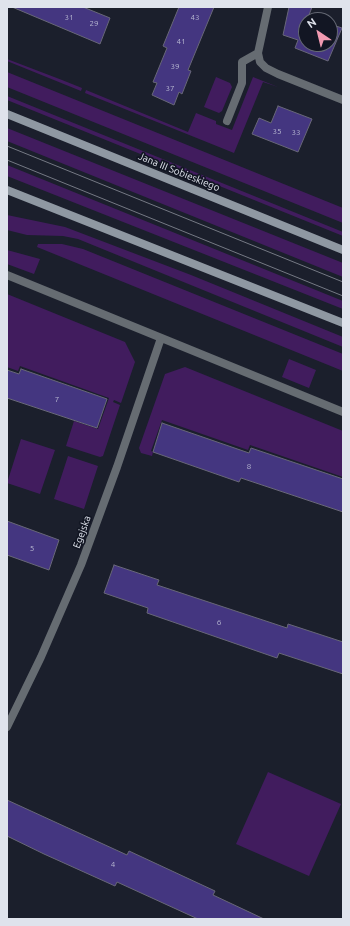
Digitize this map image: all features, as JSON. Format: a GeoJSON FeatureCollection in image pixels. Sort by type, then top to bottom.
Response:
{"type":"FeatureCollection","features":[{"type":"Feature","properties":{"kind":"main road","name":"Jana III Sobieskiego"},"geometry":{"type":"LineString","coordinates":[[7,114],[343,250]]}},
{"type":"Feature","properties":{"kind":"main road"},"geometry":{"type":"LineString","coordinates":[[7,190],[343,323]]}},
{"type":"Feature","properties":{"kind":"street"},"geometry":{"type":"LineString","coordinates":[[268,7],[258,53],[260,62],[266,68],[343,100]]}},
{"type":"Feature","properties":{"kind":"street"},"geometry":{"type":"LineString","coordinates":[[227,121],[242,83],[242,62],[258,53]]}},
{"type":"Feature","properties":{"kind":"street"},"geometry":{"type":"LineString","coordinates":[[7,275],[343,412]]}},
{"type":"Feature","properties":{"kind":"street","name":"Egejska"},"geometry":{"type":"LineString","coordinates":[[7,727],[41,657],[81,565],[117,467],[161,338]]}},
{"type":"Feature","properties":{"kind":"shaded area"},"geometry":{"type":"Polygon","coordinates":[[[7,59],[82,88],[81,91],[7,61],[7,59]]]}},
{"type":"Feature","properties":{"kind":"shaded area"},"geometry":{"type":"Polygon","coordinates":[[[7,72],[343,208],[343,223],[7,87],[7,72]]]}},
{"type":"Feature","properties":{"kind":"shaded area"},"geometry":{"type":"Polygon","coordinates":[[[216,77],[230,83],[232,87],[222,111],[219,113],[204,107],[216,77]]]}},
{"type":"Feature","properties":{"kind":"shaded area"},"geometry":{"type":"Polygon","coordinates":[[[253,77],[278,87],[263,82],[234,153],[85,93],[86,90],[188,132],[196,113],[216,121],[216,124],[232,130],[253,77]]]}},
{"type":"Feature","properties":{"kind":"shaded area"},"geometry":{"type":"Polygon","coordinates":[[[7,96],[343,232],[343,236],[7,100],[7,96]]]}},
{"type":"Feature","properties":{"kind":"shaded area"},"geometry":{"type":"Polygon","coordinates":[[[7,128],[343,263],[343,277],[7,141],[7,128]]]}},
{"type":"Feature","properties":{"kind":"shaded area"},"geometry":{"type":"Polygon","coordinates":[[[7,165],[343,301],[343,309],[7,176],[7,165]]]}},
{"type":"Feature","properties":{"kind":"shaded area"},"geometry":{"type":"Polygon","coordinates":[[[7,215],[65,227],[191,275],[343,337],[343,347],[78,239],[63,236],[27,235],[7,230],[7,215]]]}},
{"type":"Feature","properties":{"kind":"shaded area"},"geometry":{"type":"Polygon","coordinates":[[[38,244],[62,244],[83,249],[343,354],[343,371],[37,247],[38,244]]]}},
{"type":"Feature","properties":{"kind":"shaded area"},"geometry":{"type":"Polygon","coordinates":[[[7,250],[40,259],[34,274],[7,264],[7,250]]]}},
{"type":"Feature","properties":{"kind":"shaded area"},"geometry":{"type":"Polygon","coordinates":[[[7,294],[125,342],[135,362],[121,403],[114,400],[113,402],[120,405],[103,456],[100,457],[66,446],[74,421],[98,429],[109,398],[20,366],[18,371],[7,367],[7,294]]]}},
{"type":"Feature","properties":{"kind":"shaded area"},"geometry":{"type":"Polygon","coordinates":[[[289,359],[316,370],[309,388],[282,377],[289,359]]]}},
{"type":"Feature","properties":{"kind":"shaded area"},"geometry":{"type":"Polygon","coordinates":[[[185,367],[343,431],[343,477],[250,445],[248,450],[162,420],[151,451],[153,452],[152,456],[141,453],[139,448],[165,374],[185,367]]]}},
{"type":"Feature","properties":{"kind":"shaded area"},"geometry":{"type":"Polygon","coordinates":[[[21,439],[55,450],[40,494],[7,483],[21,439]]]}},
{"type":"Feature","properties":{"kind":"shaded area"},"geometry":{"type":"Polygon","coordinates":[[[68,456],[98,466],[84,509],[54,499],[68,456]]]}},
{"type":"Feature","properties":{"kind":"shaded area"},"geometry":{"type":"Polygon","coordinates":[[[268,772],[341,804],[309,876],[236,844],[268,772]]]}},
{"type":"Feature","properties":{"kind":"building"},"geometry":{"type":"Polygon","coordinates":[[[12,7],[83,7],[110,18],[100,44],[12,7]]]}},
{"type":"Feature","properties":{"kind":"building"},"geometry":{"type":"Polygon","coordinates":[[[179,7],[214,7],[188,70],[191,71],[182,94],[179,92],[174,105],[152,95],[157,83],[153,82],[167,48],[163,46],[179,7]]]}},
{"type":"Feature","properties":{"kind":"building"},"geometry":{"type":"Polygon","coordinates":[[[289,7],[312,7],[310,12],[298,12],[298,40],[283,35],[289,7]]]}},
{"type":"Feature","properties":{"kind":"building"},"geometry":{"type":"Polygon","coordinates":[[[338,27],[342,28],[338,37],[338,27]]]}},
{"type":"Feature","properties":{"kind":"building"},"geometry":{"type":"Polygon","coordinates":[[[298,40],[298,49],[295,48],[298,40]]]}},
{"type":"Feature","properties":{"kind":"building"},"geometry":{"type":"Polygon","coordinates":[[[305,52],[332,52],[328,61],[305,52]]]}},
{"type":"Feature","properties":{"kind":"building"},"geometry":{"type":"Polygon","coordinates":[[[278,106],[312,119],[298,152],[252,134],[259,118],[271,123],[278,106]]]}},
{"type":"Feature","properties":{"kind":"building"},"geometry":{"type":"Polygon","coordinates":[[[21,369],[107,399],[97,428],[7,398],[7,370],[19,374],[21,369]]]}},
{"type":"Feature","properties":{"kind":"building"},"geometry":{"type":"Polygon","coordinates":[[[162,423],[249,453],[251,448],[343,479],[343,512],[241,478],[239,482],[153,452],[162,423]]]}},
{"type":"Feature","properties":{"kind":"building"},"geometry":{"type":"Polygon","coordinates":[[[7,521],[59,540],[49,570],[7,555],[7,521]]]}},
{"type":"Feature","properties":{"kind":"building"},"geometry":{"type":"Polygon","coordinates":[[[114,565],[159,580],[157,585],[287,628],[288,624],[343,642],[343,674],[279,653],[277,658],[147,613],[148,608],[104,593],[114,565]]]}},
{"type":"Feature","properties":{"kind":"building"},"geometry":{"type":"Polygon","coordinates":[[[7,800],[127,855],[129,851],[215,891],[213,895],[264,919],[198,919],[117,882],[115,886],[44,854],[7,836],[7,800]]]}},
{"type":"Feature","properties":{"kind":"tram line"},"geometry":{"type":"LineString","coordinates":[[7,146],[343,282]]}},
{"type":"Feature","properties":{"kind":"tram line"},"geometry":{"type":"LineString","coordinates":[[7,160],[343,296]]}}]}
